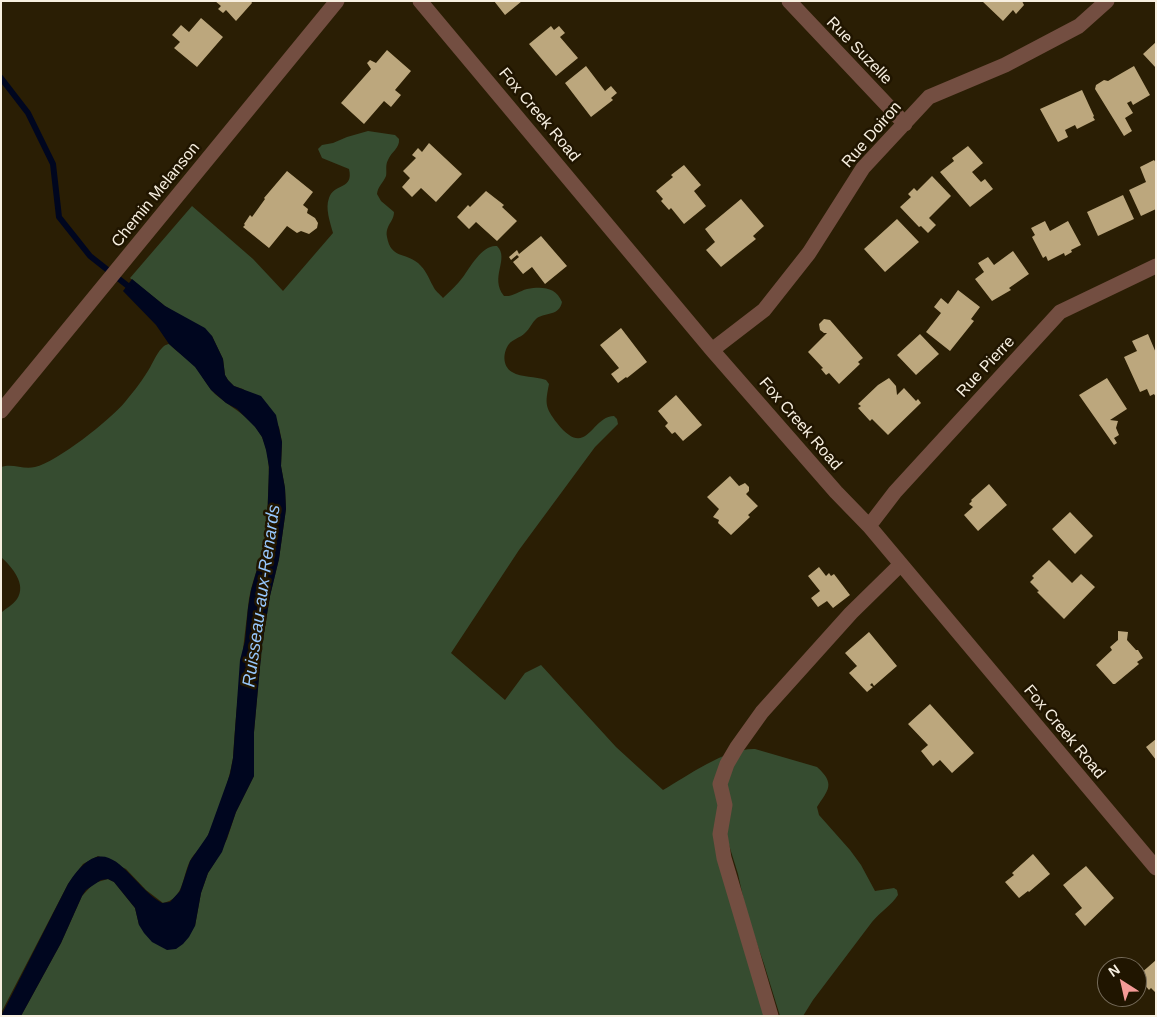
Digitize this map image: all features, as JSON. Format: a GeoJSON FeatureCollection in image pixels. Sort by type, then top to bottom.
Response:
{"type":"FeatureCollection","features":[{"type":"Feature","properties":{"kind":"street","name":"Chemin Melanson"},"geometry":{"type":"LineString","coordinates":[[1,411],[337,1]]}},
{"type":"Feature","properties":{"kind":"street","name":"Fox Creek Road"},"geometry":{"type":"LineString","coordinates":[[420,1],[712,350],[836,492],[869,526],[1156,868]]}},
{"type":"Feature","properties":{"kind":"street","name":"Rue Suzelle"},"geometry":{"type":"LineString","coordinates":[[789,1],[904,124]]}},
{"type":"Feature","properties":{"kind":"street","name":"Rue Doiron"},"geometry":{"type":"LineString","coordinates":[[712,350],[764,310],[809,253],[863,168],[930,97],[1005,65],[1079,26],[1107,1]]}},
{"type":"Feature","properties":{"kind":"street","name":"Rue Pierre"},"geometry":{"type":"LineString","coordinates":[[869,526],[895,492],[1060,312],[1156,266]]}},
{"type":"Feature","properties":{"kind":"street"},"geometry":{"type":"LineString","coordinates":[[771,1016],[724,858],[720,834],[725,805],[721,780],[737,746],[762,712],[851,613],[901,564]]}},
{"type":"Feature","properties":{"kind":"green space"},"geometry":{"type":"Polygon","coordinates":[[[368,131],[395,135],[399,139],[398,145],[387,162],[386,176],[377,194],[381,201],[394,212],[387,233],[392,249],[418,263],[443,298],[461,280],[482,252],[492,246],[497,246],[501,257],[498,282],[504,296],[513,295],[527,289],[543,288],[556,293],[562,302],[558,310],[537,318],[525,333],[509,344],[504,359],[506,366],[516,374],[546,380],[549,384],[547,405],[550,413],[567,434],[575,438],[582,437],[606,418],[614,416],[618,424],[595,447],[519,550],[451,653],[505,700],[525,673],[541,665],[616,747],[663,790],[720,758],[744,750],[755,749],[817,767],[823,773],[827,778],[828,787],[817,807],[819,815],[850,850],[861,865],[875,891],[894,888],[897,890],[898,895],[872,922],[803,1016],[780,1016],[747,915],[729,845],[718,822],[767,1016],[21,1016],[61,943],[82,896],[94,883],[108,879],[114,882],[135,908],[139,925],[195,926],[201,893],[208,873],[227,839],[236,812],[254,776],[254,732],[262,645],[270,596],[279,559],[286,509],[281,466],[282,442],[279,427],[243,389],[234,386],[228,380],[225,375],[223,359],[212,336],[165,306],[130,278],[192,206],[253,259],[283,291],[333,233],[329,220],[329,198],[335,190],[349,180],[350,176],[349,169],[322,158],[318,149],[322,145],[368,131]]]}},
{"type":"Feature","properties":{"kind":"green space"},"geometry":{"type":"Polygon","coordinates":[[[169,344],[195,366],[215,394],[253,424],[265,444],[268,459],[267,531],[249,599],[239,682],[233,758],[228,779],[211,829],[190,861],[179,892],[170,901],[163,903],[146,890],[126,869],[98,856],[83,864],[68,884],[1,1013],[1,613],[14,603],[20,593],[20,588],[14,571],[1,557],[1,467],[26,468],[45,464],[83,439],[118,410],[144,378],[160,351],[169,344]]]}},
{"type":"Feature","properties":{"kind":"water"},"geometry":{"type":"Polygon","coordinates":[[[132,279],[165,306],[205,328],[212,336],[223,359],[225,375],[228,380],[234,386],[261,396],[276,415],[282,442],[281,466],[286,509],[279,559],[270,596],[262,645],[254,732],[254,776],[236,812],[222,852],[208,873],[201,893],[195,926],[183,944],[176,949],[167,950],[152,942],[139,925],[135,908],[114,882],[108,879],[101,880],[86,890],[82,896],[61,943],[21,1016],[1,1016],[68,884],[82,866],[95,858],[106,857],[117,862],[162,903],[170,902],[180,891],[190,861],[208,835],[230,774],[233,758],[240,660],[245,641],[251,590],[267,529],[269,467],[266,450],[262,437],[255,427],[237,409],[226,403],[211,390],[195,367],[169,344],[156,325],[123,291],[132,279]]]}},
{"type":"Feature","properties":{"kind":"building"},"geometry":{"type":"Polygon","coordinates":[[[215,1],[251,1],[252,3],[236,21],[226,10],[223,13],[218,9],[221,6],[215,1]]]}},
{"type":"Feature","properties":{"kind":"building"},"geometry":{"type":"Polygon","coordinates":[[[494,1],[522,1],[505,15],[494,1]]]}},
{"type":"Feature","properties":{"kind":"building"},"geometry":{"type":"Polygon","coordinates":[[[982,1],[1022,1],[1024,5],[1016,14],[1013,10],[1003,21],[982,1]]]}},
{"type":"Feature","properties":{"kind":"building"},"geometry":{"type":"Polygon","coordinates":[[[201,18],[223,37],[197,67],[174,48],[180,42],[172,35],[181,25],[189,32],[201,18]]]}},
{"type":"Feature","properties":{"kind":"building"},"geometry":{"type":"Polygon","coordinates":[[[551,26],[554,30],[559,26],[565,33],[560,37],[578,58],[556,76],[529,44],[551,26]]]}},
{"type":"Feature","properties":{"kind":"building"},"geometry":{"type":"Polygon","coordinates":[[[1156,42],[1156,68],[1143,54],[1156,42]]]}},
{"type":"Feature","properties":{"kind":"building"},"geometry":{"type":"Polygon","coordinates":[[[387,50],[411,71],[395,90],[401,95],[391,107],[384,101],[364,124],[341,103],[371,69],[367,63],[370,60],[376,63],[387,50]]]}},
{"type":"Feature","properties":{"kind":"building"},"geometry":{"type":"Polygon","coordinates":[[[586,66],[605,91],[611,86],[617,93],[611,98],[613,100],[591,117],[565,83],[586,66]]]}},
{"type":"Feature","properties":{"kind":"building"},"geometry":{"type":"Polygon","coordinates":[[[1134,66],[1150,95],[1133,105],[1131,101],[1127,103],[1133,113],[1125,118],[1132,131],[1124,136],[1095,89],[1096,85],[1104,80],[1108,81],[1134,66]]]}},
{"type":"Feature","properties":{"kind":"building"},"geometry":{"type":"Polygon","coordinates":[[[1082,90],[1095,120],[1077,129],[1075,125],[1065,130],[1068,137],[1058,142],[1040,109],[1082,90]]]}},
{"type":"Feature","properties":{"kind":"building"},"geometry":{"type":"Polygon","coordinates":[[[429,143],[462,174],[436,202],[421,188],[412,197],[402,187],[410,178],[403,171],[416,158],[412,155],[418,148],[422,152],[429,143]]]}},
{"type":"Feature","properties":{"kind":"building"},"geometry":{"type":"Polygon","coordinates":[[[968,146],[983,163],[972,172],[981,182],[985,179],[993,189],[970,207],[940,172],[954,161],[952,158],[968,146]]]}},
{"type":"Feature","properties":{"kind":"building"},"geometry":{"type":"Polygon","coordinates":[[[1154,160],[1156,163],[1156,209],[1141,216],[1129,190],[1146,182],[1140,167],[1154,160]]]}},
{"type":"Feature","properties":{"kind":"building"},"geometry":{"type":"Polygon","coordinates":[[[684,165],[701,185],[694,191],[706,206],[684,224],[671,208],[669,210],[661,201],[663,199],[656,191],[673,177],[671,175],[684,165]]]}},
{"type":"Feature","properties":{"kind":"building"},"geometry":{"type":"Polygon","coordinates":[[[287,171],[313,192],[303,205],[308,209],[307,213],[315,218],[318,223],[317,228],[309,234],[301,231],[297,233],[287,226],[269,248],[243,227],[250,215],[252,217],[264,198],[287,171]]]}},
{"type":"Feature","properties":{"kind":"building"},"geometry":{"type":"Polygon","coordinates":[[[932,176],[951,196],[929,218],[936,225],[928,233],[921,226],[919,227],[900,207],[911,197],[908,194],[914,188],[917,191],[932,176]]]}},
{"type":"Feature","properties":{"kind":"building"},"geometry":{"type":"Polygon","coordinates":[[[486,191],[504,205],[502,207],[517,221],[497,241],[476,222],[469,229],[457,217],[468,205],[470,207],[486,191]]]}},
{"type":"Feature","properties":{"kind":"building"},"geometry":{"type":"Polygon","coordinates":[[[1123,195],[1134,219],[1098,236],[1087,212],[1123,195]]]}},
{"type":"Feature","properties":{"kind":"building"},"geometry":{"type":"Polygon","coordinates":[[[741,199],[764,226],[753,236],[756,239],[721,267],[706,250],[715,242],[705,229],[741,199]]]}},
{"type":"Feature","properties":{"kind":"building"},"geometry":{"type":"Polygon","coordinates":[[[897,219],[919,242],[885,272],[864,249],[897,219]]]}},
{"type":"Feature","properties":{"kind":"building"},"geometry":{"type":"Polygon","coordinates":[[[1045,221],[1050,231],[1068,221],[1081,245],[1071,250],[1072,252],[1065,256],[1064,253],[1048,261],[1046,256],[1043,258],[1032,237],[1035,235],[1031,228],[1045,221]]]}},
{"type":"Feature","properties":{"kind":"building"},"geometry":{"type":"Polygon","coordinates":[[[541,236],[567,266],[545,284],[532,267],[523,274],[513,262],[519,257],[517,255],[511,260],[509,257],[517,250],[519,254],[541,236]]]}},
{"type":"Feature","properties":{"kind":"building"},"geometry":{"type":"Polygon","coordinates":[[[1013,251],[1029,274],[1009,288],[1011,290],[992,301],[975,279],[984,272],[978,263],[988,257],[994,265],[1013,251]]]}},
{"type":"Feature","properties":{"kind":"building"},"geometry":{"type":"Polygon","coordinates":[[[958,290],[980,307],[971,319],[974,321],[950,351],[926,332],[941,313],[934,307],[941,298],[948,304],[958,290]]]}},
{"type":"Feature","properties":{"kind":"building"},"geometry":{"type":"Polygon","coordinates":[[[824,319],[830,320],[863,358],[858,362],[860,364],[839,384],[829,373],[826,375],[821,369],[823,368],[808,352],[827,333],[820,330],[819,324],[824,319]]]}},
{"type":"Feature","properties":{"kind":"building"},"geometry":{"type":"Polygon","coordinates":[[[621,328],[647,362],[618,383],[611,374],[619,368],[600,345],[621,328]]]}},
{"type":"Feature","properties":{"kind":"building"},"geometry":{"type":"Polygon","coordinates":[[[920,334],[939,354],[916,375],[897,355],[920,334]]]}},
{"type":"Feature","properties":{"kind":"building"},"geometry":{"type":"Polygon","coordinates":[[[1148,334],[1156,353],[1156,397],[1154,394],[1150,396],[1147,389],[1140,392],[1124,357],[1137,351],[1132,341],[1148,334]]]}},
{"type":"Feature","properties":{"kind":"building"},"geometry":{"type":"Polygon","coordinates":[[[889,378],[896,386],[897,395],[904,388],[916,401],[918,399],[921,403],[888,435],[872,419],[870,421],[858,408],[861,406],[858,404],[878,385],[889,378]]]}},
{"type":"Feature","properties":{"kind":"building"},"geometry":{"type":"Polygon","coordinates":[[[1107,378],[1127,409],[1110,420],[1118,421],[1116,428],[1119,435],[1114,438],[1117,443],[1114,445],[1079,395],[1107,378]]]}},
{"type":"Feature","properties":{"kind":"building"},"geometry":{"type":"Polygon","coordinates":[[[676,395],[702,425],[683,441],[675,432],[672,434],[665,426],[668,423],[658,411],[676,395]]]}},
{"type":"Feature","properties":{"kind":"building"},"geometry":{"type":"Polygon","coordinates":[[[730,476],[739,486],[745,483],[749,487],[749,491],[746,494],[758,506],[748,515],[750,517],[731,535],[718,523],[719,520],[713,517],[719,509],[707,497],[730,476]]]}},
{"type":"Feature","properties":{"kind":"building"},"geometry":{"type":"Polygon","coordinates":[[[989,484],[1007,505],[978,531],[964,515],[973,507],[969,504],[971,500],[989,484]]]}},
{"type":"Feature","properties":{"kind":"building"},"geometry":{"type":"Polygon","coordinates":[[[1070,512],[1093,536],[1075,554],[1052,529],[1070,512]]]}},
{"type":"Feature","properties":{"kind":"building"},"geometry":{"type":"Polygon","coordinates":[[[1049,560],[1072,583],[1081,574],[1095,587],[1064,619],[1037,592],[1039,591],[1030,582],[1034,578],[1032,576],[1049,560]]]}},
{"type":"Feature","properties":{"kind":"building"},"geometry":{"type":"Polygon","coordinates":[[[819,567],[826,576],[829,573],[831,576],[834,574],[850,595],[833,608],[827,601],[818,607],[811,598],[820,591],[808,576],[819,567]]]}},
{"type":"Feature","properties":{"kind":"building"},"geometry":{"type":"Polygon","coordinates":[[[1118,631],[1128,632],[1127,640],[1138,650],[1143,658],[1137,662],[1139,664],[1113,684],[1096,665],[1112,650],[1110,647],[1118,640],[1118,631]]]}},
{"type":"Feature","properties":{"kind":"building"},"geometry":{"type":"Polygon","coordinates":[[[869,632],[897,666],[874,686],[872,683],[870,685],[873,687],[867,692],[849,673],[857,666],[845,653],[869,632]]]}},
{"type":"Feature","properties":{"kind":"building"},"geometry":{"type":"Polygon","coordinates":[[[930,704],[974,753],[952,773],[940,760],[933,766],[921,751],[928,745],[908,724],[930,704]]]}},
{"type":"Feature","properties":{"kind":"building"},"geometry":{"type":"Polygon","coordinates":[[[1156,739],[1156,760],[1146,747],[1156,739]]]}},
{"type":"Feature","properties":{"kind":"building"},"geometry":{"type":"Polygon","coordinates":[[[1033,854],[1050,874],[1019,898],[1005,882],[1033,854]]]}},
{"type":"Feature","properties":{"kind":"building"},"geometry":{"type":"Polygon","coordinates":[[[1086,866],[1114,898],[1085,926],[1075,914],[1082,908],[1063,885],[1086,866]]]}},
{"type":"Feature","properties":{"kind":"building"},"geometry":{"type":"Polygon","coordinates":[[[1156,960],[1156,993],[1151,988],[1149,990],[1147,988],[1147,968],[1156,960]]]}},
{"type":"Feature","properties":{"kind":"waterway","name":"Ruisseau-aux-Renards"},"geometry":{"type":"LineString","coordinates":[[1,78],[28,113],[53,164],[59,217],[90,256],[133,290]]}}]}
